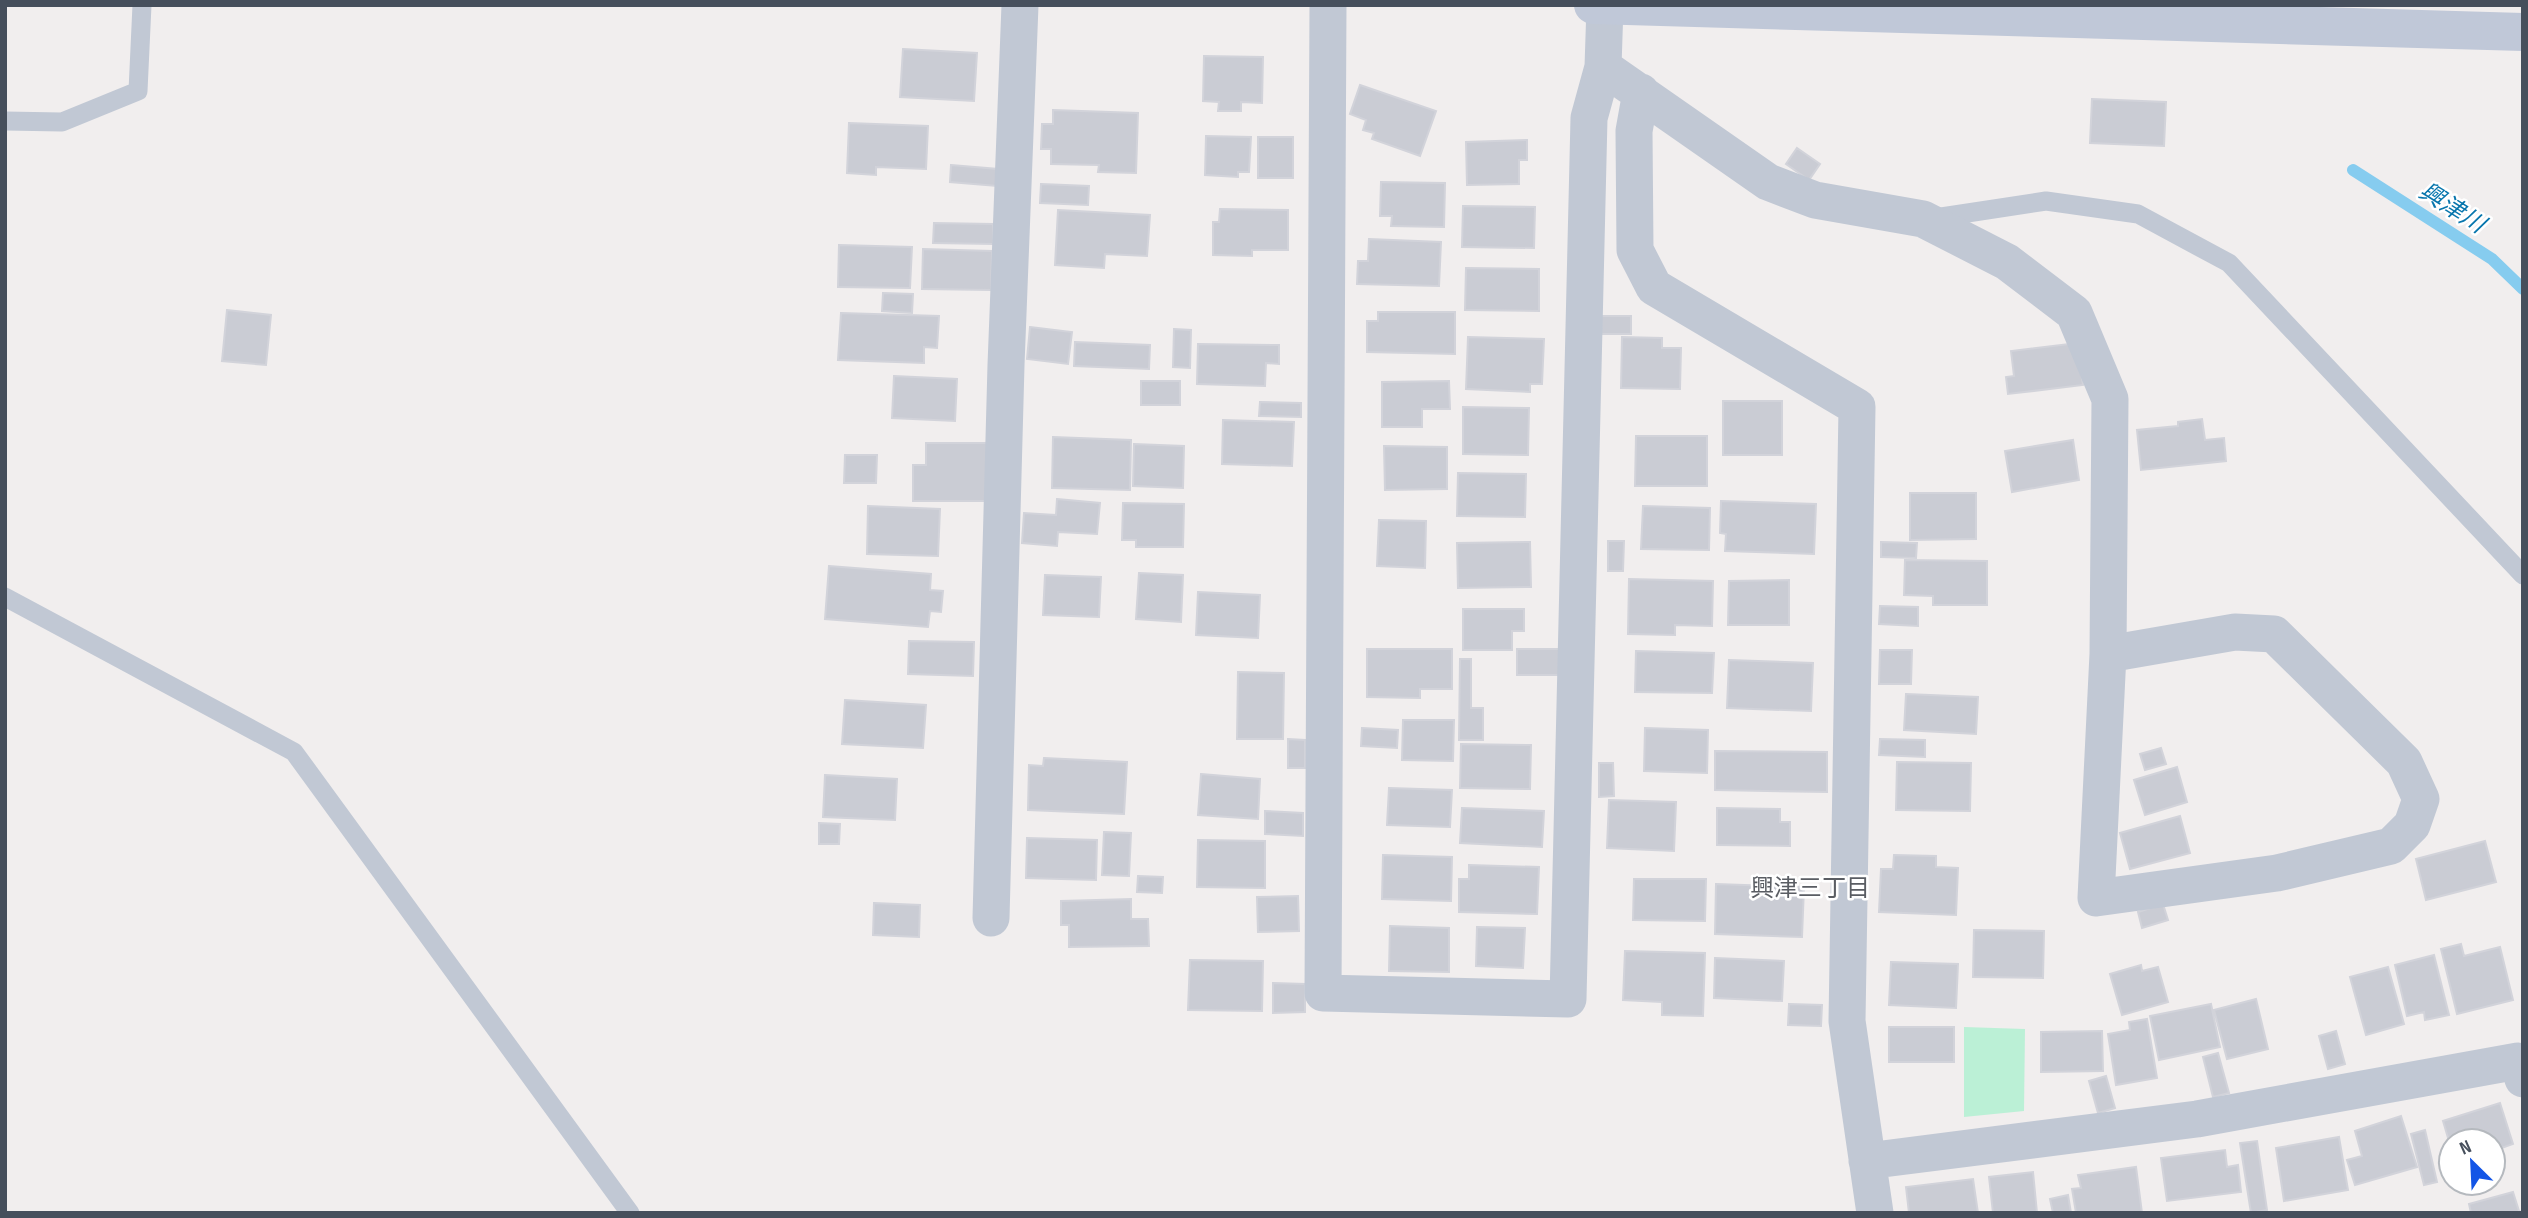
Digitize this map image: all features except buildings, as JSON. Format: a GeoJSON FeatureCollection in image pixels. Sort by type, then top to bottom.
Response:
{"type":"FeatureCollection","features":[{"type":"Feature","properties":{"kind":"street"},"geometry":{"type":"LineString","coordinates":[[990,918],[1005,379],[1020,5]]}},
{"type":"Feature","properties":{"kind":"street"},"geometry":{"type":"LineString","coordinates":[[1328,5],[1323,993],[1568,999],[1589,118],[1603,67],[1605,6]]}},
{"type":"Feature","properties":{"kind":"street"},"geometry":{"type":"LineString","coordinates":[[1593,5],[1934,10],[2523,32]]}},
{"type":"Feature","properties":{"kind":"street"},"geometry":{"type":"LineString","coordinates":[[1603,67],[1642,92],[1693,133],[1768,182],[1815,200],[1923,219],[2007,262],[2074,313],[2110,399],[2108,654],[2096,898],[2277,873],[2391,846],[2412,825],[2421,799],[2404,762],[2274,634],[2235,632],[2108,654]]}},
{"type":"Feature","properties":{"kind":"street"},"geometry":{"type":"LineString","coordinates":[[1642,92],[1634,131],[1635,250],[1654,287],[1857,407],[1847,1021],[1875,1213]]}},
{"type":"Feature","properties":{"kind":"street"},"geometry":{"type":"LineString","coordinates":[[1867,1161],[2197,1119],[2518,1061],[2523,1079]]}},
{"type":"Feature","properties":{"kind":"lane"},"geometry":{"type":"LineString","coordinates":[[5,121],[62,122],[138,91],[142,5]]}},
{"type":"Feature","properties":{"kind":"lane"},"geometry":{"type":"LineString","coordinates":[[1923,219],[2046,201],[2138,214],[2229,263],[2523,575]]}},
{"type":"Feature","properties":{"kind":"lane"},"geometry":{"type":"LineString","coordinates":[[5,597],[294,752],[630,1213]]}},
{"type":"Feature","properties":{"kind":"green space"},"geometry":{"type":"Polygon","coordinates":[[[1964,1027],[2025,1029],[2024,1111],[1964,1117],[1964,1027]]]}},
{"type":"Feature","properties":{"kind":"waterway","name":"興津川"},"geometry":{"type":"LineString","coordinates":[[2353,170],[2492,259],[2523,289]]}},
{"type":"Feature","properties":{"kind":"district","name":"興津三丁目"},"geometry":{"type":"Point","coordinates":[1810,888]}}]}
